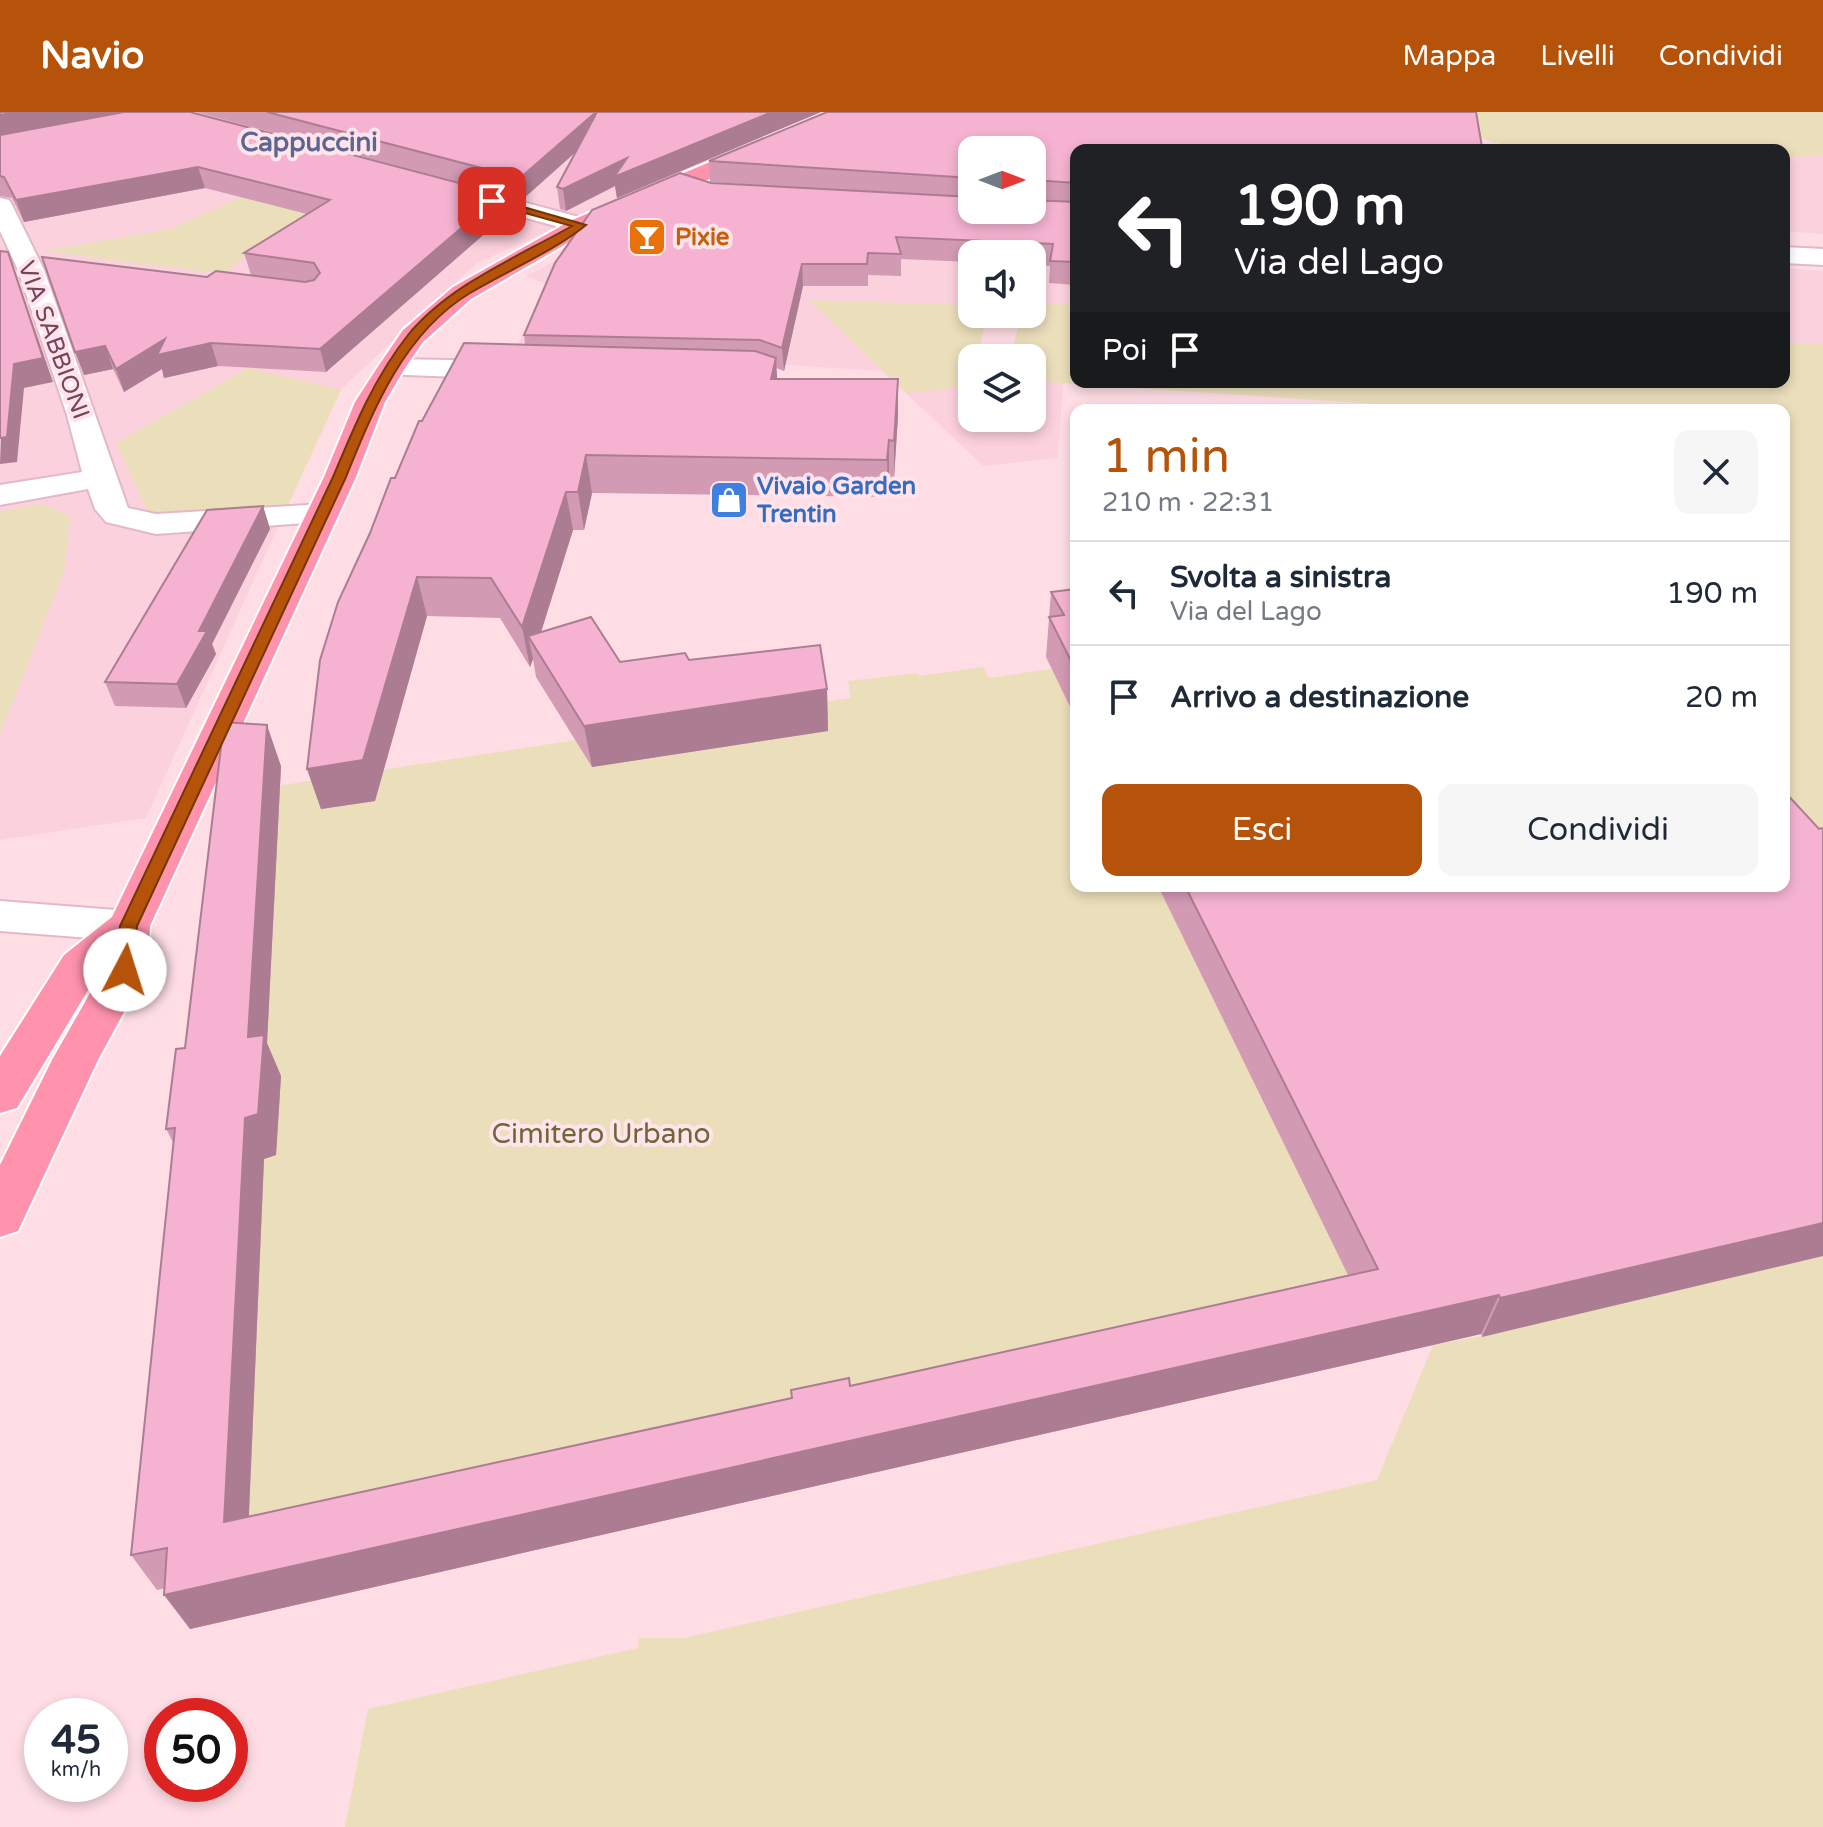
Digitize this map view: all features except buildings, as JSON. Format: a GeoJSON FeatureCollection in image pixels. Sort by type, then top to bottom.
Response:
{"type":"FeatureCollection","features":[{"type":"Feature","properties":{"kind":"main road"},"geometry":{"type":"LineString","coordinates":[[0,1216],[75,1060],[125,970],[129,926],[323,514],[370,402],[413,336],[462,293],[581,225],[848,112]]}},
{"type":"Feature","properties":{"kind":"main road"},"geometry":{"type":"LineString","coordinates":[[0,1095],[80,966],[129,926]]}},
{"type":"Feature","properties":{"kind":"street"},"geometry":{"type":"LineString","coordinates":[[680,183],[713,194]]}},
{"type":"Feature","properties":{"kind":"street"},"geometry":{"type":"LineString","coordinates":[[428,184],[581,225]]}},
{"type":"Feature","properties":{"kind":"street","name":"VIA SABBIONI"},"geometry":{"type":"LineString","coordinates":[[0,205],[45,268],[100,478],[111,509],[117,515],[140,523],[188,523],[323,514]]}},
{"type":"Feature","properties":{"kind":"street"},"geometry":{"type":"LineString","coordinates":[[1790,255],[1823,257]]}},
{"type":"Feature","properties":{"kind":"street"},"geometry":{"type":"LineString","coordinates":[[391,368],[545,371]]}},
{"type":"Feature","properties":{"kind":"street"},"geometry":{"type":"LineString","coordinates":[[0,495],[100,478]]}},
{"type":"Feature","properties":{"kind":"street"},"geometry":{"type":"LineString","coordinates":[[0,916],[129,926]]}},
{"type":"Feature","properties":{"kind":"shaded area"},"geometry":{"type":"Polygon","coordinates":[[[0,112],[815,112],[477,263],[340,390],[146,818],[0,840],[0,112]]]}},
{"type":"Feature","properties":{"kind":"shaded area"},"geometry":{"type":"Polygon","coordinates":[[[1823,149],[1823,234],[1790,231],[1790,157],[1823,149]]]}},
{"type":"Feature","properties":{"kind":"shaded area"},"geometry":{"type":"Polygon","coordinates":[[[679,198],[958,251],[958,328],[984,328],[980,344],[958,344],[958,432],[1046,432],[1046,344],[1014,344],[1018,328],[1046,328],[1046,240],[1038,240],[1042,224],[1070,224],[1070,383],[1063,383],[1058,458],[983,466],[883,371],[516,348],[549,285],[526,276],[679,198]]]}},
{"type":"Feature","properties":{"kind":"shaded area"},"geometry":{"type":"Polygon","coordinates":[[[1790,268],[1823,271],[1823,344],[1790,342],[1790,268]]]}},
{"type":"Feature","properties":{"kind":"shaded area"},"geometry":{"type":"Polygon","coordinates":[[[1140,388],[1162,388],[1393,404],[1387,404],[1140,388]]]}},
{"type":"Feature","properties":{"kind":"green space"},"geometry":{"type":"Polygon","coordinates":[[[1468,112],[1823,112],[1823,156],[1790,157],[1790,144],[1500,144],[1458,131],[1468,112]]]}},
{"type":"Feature","properties":{"kind":"green space"},"geometry":{"type":"Polygon","coordinates":[[[319,162],[426,190],[256,248],[224,274],[43,251],[170,229],[319,162]]]}},
{"type":"Feature","properties":{"kind":"green space"},"geometry":{"type":"Polygon","coordinates":[[[809,300],[958,305],[958,328],[984,328],[980,344],[958,344],[958,387],[906,393],[809,300]]]}},
{"type":"Feature","properties":{"kind":"green space","name":"Cimitero Urbano"},"geometry":{"type":"Polygon","coordinates":[[[1046,303],[1070,304],[1070,384],[1046,382],[1046,344],[1014,344],[1018,328],[1046,328],[1046,303]]]}},
{"type":"Feature","properties":{"kind":"green space","name":"Cimitero Urbano"},"geometry":{"type":"Polygon","coordinates":[[[1790,342],[1823,344],[1823,1827],[345,1827],[368,1709],[638,1648],[639,1638],[684,1638],[1377,1480],[1433,1345],[190,1629],[192,1584],[157,1590],[196,1169],[244,791],[851,698],[848,681],[983,667],[989,678],[1070,666],[1070,892],[1790,892],[1790,404],[1376,404],[1137,388],[1790,388],[1790,342]],[[1460,1295],[1434,1345],[1482,1336],[1460,1295]]]}},
{"type":"Feature","properties":{"kind":"green space"},"geometry":{"type":"Polygon","coordinates":[[[248,368],[341,390],[288,505],[148,512],[116,443],[248,368]]]}},
{"type":"Feature","properties":{"kind":"green space"},"geometry":{"type":"Polygon","coordinates":[[[43,504],[70,516],[65,569],[0,735],[0,511],[43,504]]]}},
{"type":"Feature","properties":{"kind":"place","name":"Pixie"},"geometry":{"type":"Point","coordinates":[647,237]}},
{"type":"Feature","properties":{"kind":"place","name":"Vivaio Garden Trentin"},"geometry":{"type":"Point","coordinates":[729,500]}},
{"type":"Feature","properties":{"kind":"district","name":"Cappuccini"},"geometry":{"type":"Point","coordinates":[309,142]}},
{"type":"Feature","properties":{"kind":"route"},"geometry":{"type":"LineString","coordinates":[[125,970],[129,926],[340,477],[370,402],[413,336],[462,293],[581,225],[492,201]]}}]}
